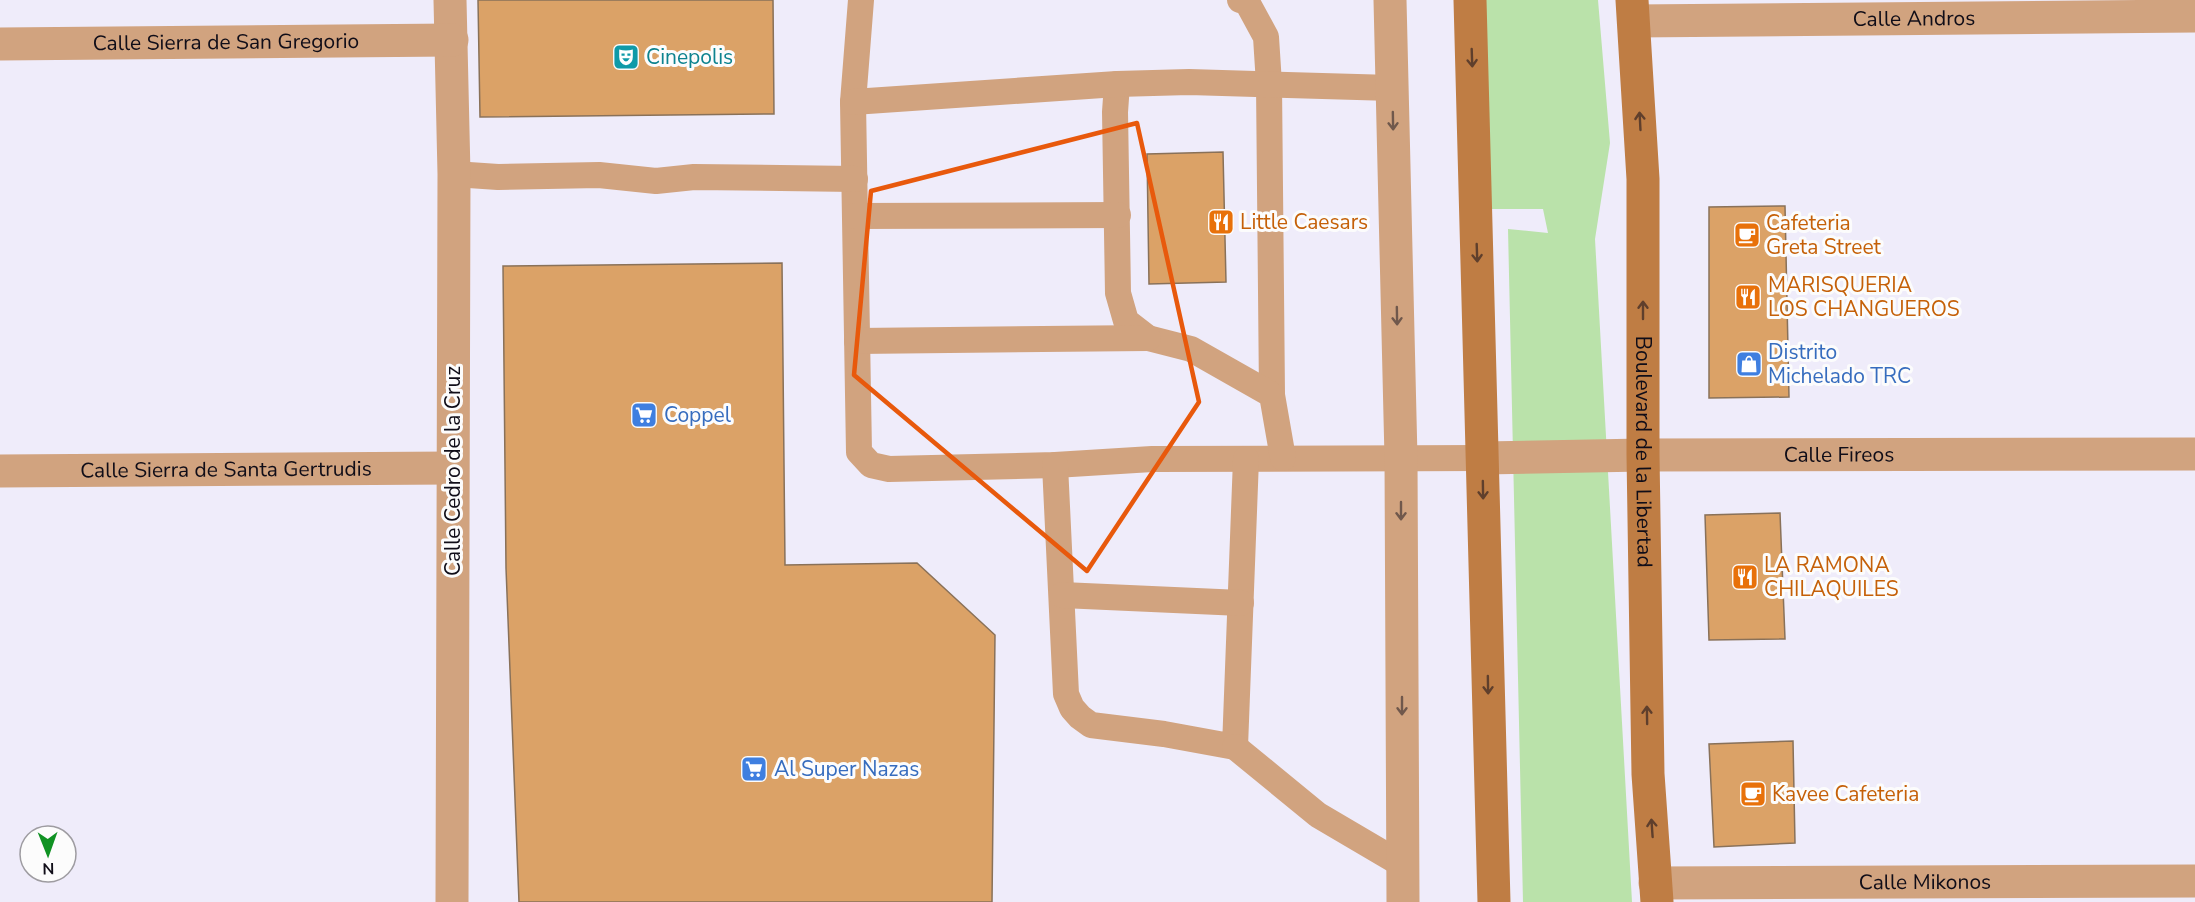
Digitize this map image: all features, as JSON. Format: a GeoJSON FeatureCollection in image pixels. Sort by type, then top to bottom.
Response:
{"type":"FeatureCollection","features":[{"type":"Feature","properties":{"kind":"main road"},"geometry":{"type":"LineString","coordinates":[[1470,0],[1494,902]]}},
{"type":"Feature","properties":{"kind":"main road","name":"Boulevard de la Libertad"},"geometry":{"type":"LineString","coordinates":[[1633,10],[1643,179],[1643,455],[1648,774],[1656,893]]}},
{"type":"Feature","properties":{"kind":"street","name":"Calle Cedro de la Cruz"},"geometry":{"type":"LineString","coordinates":[[450,0],[454,174],[452,902]]}},
{"type":"Feature","properties":{"kind":"street"},"geometry":{"type":"LineString","coordinates":[[1390,0],[1401,458],[1403,902]]}},
{"type":"Feature","properties":{"kind":"street","name":"Calle Andros"},"geometry":{"type":"LineString","coordinates":[[1633,10],[2195,16]]}},
{"type":"Feature","properties":{"kind":"street","name":"Calle Sierra de San Gregorio"},"geometry":{"type":"LineString","coordinates":[[0,44],[452,40]]}},
{"type":"Feature","properties":{"kind":"street","name":"Calle Fireos"},"geometry":{"type":"LineString","coordinates":[[1482,458],[1643,455],[2195,454]]}},
{"type":"Feature","properties":{"kind":"street","name":"Calle Sierra de Santa Gertrudis"},"geometry":{"type":"LineString","coordinates":[[0,471],[452,468]]}},
{"type":"Feature","properties":{"kind":"street","name":"Calle Mikonos"},"geometry":{"type":"LineString","coordinates":[[1656,893],[2195,881]]}},
{"type":"Feature","properties":{"kind":"lane"},"geometry":{"type":"LineString","coordinates":[[861,0],[853,102],[859,452],[871,465],[889,470],[1055,465],[1152,459],[1482,458]]}},
{"type":"Feature","properties":{"kind":"lane"},"geometry":{"type":"LineString","coordinates":[[1240,0],[1247,2],[1266,37],[1269,84],[1272,395],[1283,458]]}},
{"type":"Feature","properties":{"kind":"lane"},"geometry":{"type":"LineString","coordinates":[[853,102],[1117,84],[1189,82],[1392,88]]}},
{"type":"Feature","properties":{"kind":"lane"},"geometry":{"type":"LineString","coordinates":[[1117,84],[1115,112],[1118,293],[1126,321],[1148,338]]}},
{"type":"Feature","properties":{"kind":"lane"},"geometry":{"type":"LineString","coordinates":[[454,174],[498,177],[599,175],[656,181],[694,177],[855,179]]}},
{"type":"Feature","properties":{"kind":"lane"},"geometry":{"type":"LineString","coordinates":[[855,216],[1118,215]]}},
{"type":"Feature","properties":{"kind":"lane"},"geometry":{"type":"LineString","coordinates":[[857,341],[1148,338],[1191,349],[1272,395]]}},
{"type":"Feature","properties":{"kind":"lane"},"geometry":{"type":"LineString","coordinates":[[1235,747],[1246,459]]}},
{"type":"Feature","properties":{"kind":"lane"},"geometry":{"type":"LineString","coordinates":[[1055,465],[1066,694],[1072,708],[1091,725],[1164,734],[1235,747],[1318,815],[1403,865]]}},
{"type":"Feature","properties":{"kind":"lane"},"geometry":{"type":"LineString","coordinates":[[1062,595],[1240,603]]}},
{"type":"Feature","properties":{"kind":"highlighted area"},"geometry":{"type":"Polygon","coordinates":[[[1137,123],[1199,402],[1087,571],[854,375],[871,191],[1137,123]]]}},
{"type":"Feature","properties":{"kind":"green space"},"geometry":{"type":"Polygon","coordinates":[[[1484,0],[1598,0],[1610,143],[1595,239],[1632,902],[1523,902],[1508,229],[1548,233],[1543,209],[1486,209],[1484,0]]]}},
{"type":"Feature","properties":{"kind":"building","name":"Cinepolis"},"geometry":{"type":"Polygon","coordinates":[[[478,0],[773,0],[774,114],[480,117],[478,0]]]}},
{"type":"Feature","properties":{"kind":"building"},"geometry":{"type":"Polygon","coordinates":[[[1223,152],[1226,282],[1149,284],[1147,154],[1223,152]]]}},
{"type":"Feature","properties":{"kind":"building"},"geometry":{"type":"Polygon","coordinates":[[[1785,206],[1789,397],[1709,398],[1709,207],[1785,206]]]}},
{"type":"Feature","properties":{"kind":"building","name":"Al Super Nazas"},"geometry":{"type":"Polygon","coordinates":[[[782,263],[785,565],[917,563],[995,635],[992,902],[519,902],[506,568],[503,266],[782,263]]]}},
{"type":"Feature","properties":{"kind":"building","name":"LA RAMONA CHILAQUILES"},"geometry":{"type":"Polygon","coordinates":[[[1780,513],[1785,639],[1709,640],[1705,515],[1780,513]]]}},
{"type":"Feature","properties":{"kind":"building","name":"Kavee Cafeteria"},"geometry":{"type":"Polygon","coordinates":[[[1793,741],[1795,843],[1714,847],[1709,744],[1793,741]]]}},
{"type":"Feature","properties":{"kind":"place","name":"Cinepolis"},"geometry":{"type":"Point","coordinates":[626,57]}},
{"type":"Feature","properties":{"kind":"place","name":"Little Caesars"},"geometry":{"type":"Point","coordinates":[1221,222]}},
{"type":"Feature","properties":{"kind":"place","name":"Cafeteria Greta Street"},"geometry":{"type":"Point","coordinates":[1747,235]}},
{"type":"Feature","properties":{"kind":"place","name":"MARISQUERIA LOS CHANGUEROS"},"geometry":{"type":"Point","coordinates":[1748,297]}},
{"type":"Feature","properties":{"kind":"place","name":"Distrito Michelado TRC"},"geometry":{"type":"Point","coordinates":[1749,364]}},
{"type":"Feature","properties":{"kind":"place","name":"Coppel"},"geometry":{"type":"Point","coordinates":[644,415]}},
{"type":"Feature","properties":{"kind":"place","name":"LA RAMONA CHILAQUILES"},"geometry":{"type":"Point","coordinates":[1745,577]}},
{"type":"Feature","properties":{"kind":"place","name":"Al Super Nazas"},"geometry":{"type":"Point","coordinates":[754,769]}},
{"type":"Feature","properties":{"kind":"place","name":"Kavee Cafeteria"},"geometry":{"type":"Point","coordinates":[1753,794]}}]}
